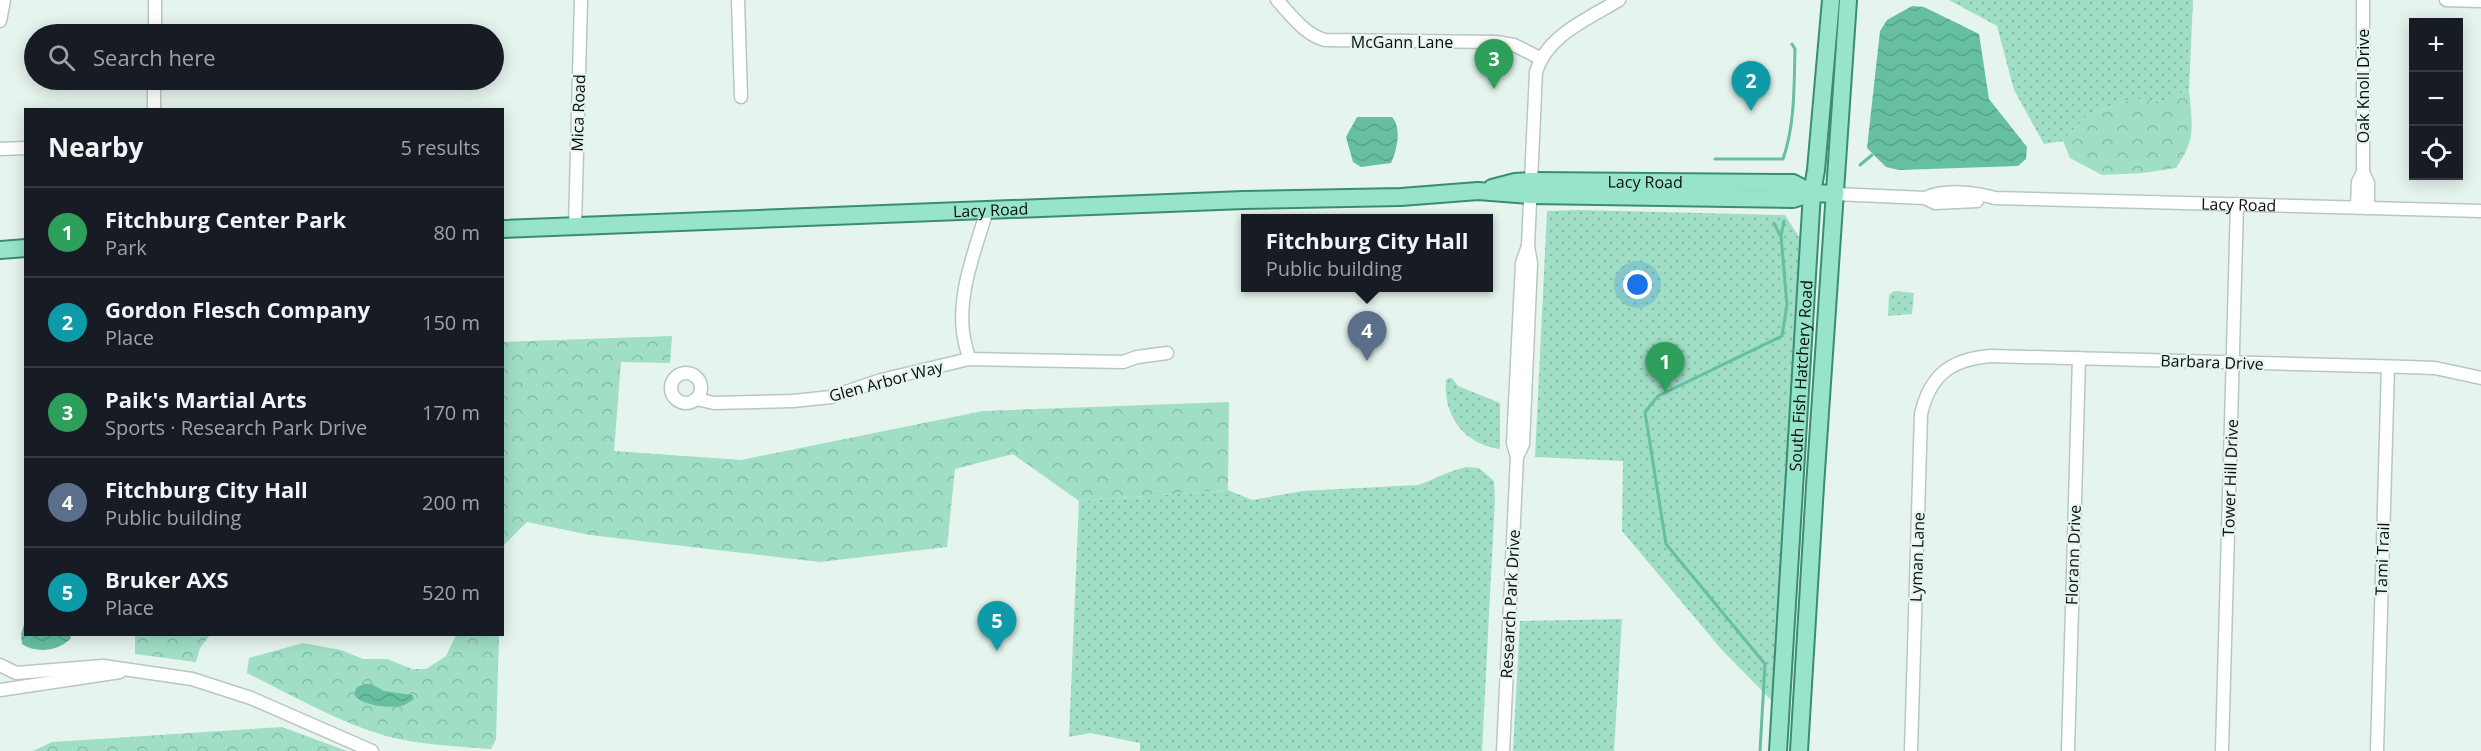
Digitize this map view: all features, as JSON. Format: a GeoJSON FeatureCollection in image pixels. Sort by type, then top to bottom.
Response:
{"type":"FeatureCollection","features":[{"type":"Feature","properties":{"kind":"main road","name":"South Fish Hatchery Road"},"geometry":{"type":"LineString","coordinates":[[1778,751],[1812,193],[1831,0]]}},
{"type":"Feature","properties":{"kind":"main road","name":"South Fish Hatchery Road"},"geometry":{"type":"LineString","coordinates":[[1799,751],[1848,0]]}},
{"type":"Feature","properties":{"kind":"main road","name":"Lacy Road"},"geometry":{"type":"LineString","coordinates":[[504,229],[1244,200],[1401,197],[1531,188],[1793,183],[1812,193],[1835,194]]}},
{"type":"Feature","properties":{"kind":"main road"},"geometry":{"type":"LineString","coordinates":[[1,249],[24,248]]}},
{"type":"Feature","properties":{"kind":"street"},"geometry":{"type":"LineString","coordinates":[[0,21],[4,0]]}},
{"type":"Feature","properties":{"kind":"street"},"geometry":{"type":"LineString","coordinates":[[155,0],[155,24]]}},
{"type":"Feature","properties":{"kind":"street","name":"Mica Road"},"geometry":{"type":"LineString","coordinates":[[575,225],[581,0]]}},
{"type":"Feature","properties":{"kind":"street"},"geometry":{"type":"LineString","coordinates":[[738,0],[741,97]]}},
{"type":"Feature","properties":{"kind":"street","name":"McGann Lane"},"geometry":{"type":"LineString","coordinates":[[1277,0],[1314,37],[1325,40],[1496,42],[1514,45],[1540,58]]}},
{"type":"Feature","properties":{"kind":"street"},"geometry":{"type":"LineString","coordinates":[[1540,58],[1561,35],[1603,4],[1619,0]]}},
{"type":"Feature","properties":{"kind":"street","name":"Oak Knoll Drive"},"geometry":{"type":"LineString","coordinates":[[2363,0],[2363,172],[2358,183],[2363,207]]}},
{"type":"Feature","properties":{"kind":"street"},"geometry":{"type":"LineString","coordinates":[[2446,0],[2481,1]]}},
{"type":"Feature","properties":{"kind":"street","name":"Research Park Drive"},"geometry":{"type":"LineString","coordinates":[[1503,751],[1517,457],[1513,443],[1519,318],[1522,263],[1528,246],[1534,83],[1540,58]]}},
{"type":"Feature","properties":{"kind":"street"},"geometry":{"type":"LineString","coordinates":[[154,90],[154,108]]}},
{"type":"Feature","properties":{"kind":"street"},"geometry":{"type":"LineString","coordinates":[[0,149],[24,148]]}},
{"type":"Feature","properties":{"kind":"street","name":"Lacy Road"},"geometry":{"type":"LineString","coordinates":[[1835,194],[1925,198],[1934,194],[1951,193],[1981,194],[1995,198],[2481,211]]}},
{"type":"Feature","properties":{"kind":"street","name":"Tower Hill Drive"},"geometry":{"type":"LineString","coordinates":[[2222,751],[2237,204]]}},
{"type":"Feature","properties":{"kind":"street"},"geometry":{"type":"LineString","coordinates":[[969,359],[963,332],[963,307],[972,261],[987,210]]}},
{"type":"Feature","properties":{"kind":"street","name":"Glen Arbor Way"},"geometry":{"type":"LineString","coordinates":[[696,399],[714,403],[793,401],[831,397],[881,380],[969,359],[1123,362],[1167,353]]}},
{"type":"Feature","properties":{"kind":"street","name":"Barbara Drive"},"geometry":{"type":"LineString","coordinates":[[1946,370],[1959,362],[1978,357],[2079,358],[2435,368],[2481,378]]}},
{"type":"Feature","properties":{"kind":"street","name":"Florann Drive"},"geometry":{"type":"LineString","coordinates":[[2068,751],[2079,358]]}},
{"type":"Feature","properties":{"kind":"street","name":"Tami Trail"},"geometry":{"type":"LineString","coordinates":[[2377,751],[2388,368]]}},
{"type":"Feature","properties":{"kind":"street","name":"Lyman Lane"},"geometry":{"type":"LineString","coordinates":[[1911,751],[1921,414],[1931,388],[1946,370]]}},
{"type":"Feature","properties":{"kind":"street"},"geometry":{"type":"LineString","coordinates":[[0,665],[16,673],[103,666],[123,671],[170,675],[216,686],[251,698],[372,751]]}},
{"type":"Feature","properties":{"kind":"street"},"geometry":{"type":"LineString","coordinates":[[0,690],[123,671]]}},
{"type":"Feature","properties":{"kind":"green space"},"geometry":{"type":"Polygon","coordinates":[[[1949,0],[2193,0],[2189,90],[2163,101],[2132,99],[2088,114],[2063,141],[2044,144],[2014,90],[1997,26],[1949,0]]]}},
{"type":"Feature","properties":{"kind":"green space"},"geometry":{"type":"Polygon","coordinates":[[[2189,90],[2192,122],[2190,139],[2176,168],[2143,173],[2102,175],[2070,158],[2063,141],[2088,114],[2132,99],[2162,101],[2189,90]]]}},
{"type":"Feature","properties":{"kind":"green space"},"geometry":{"type":"Polygon","coordinates":[[[1547,211],[1785,215],[1803,243],[1774,703],[1722,650],[1622,531],[1623,461],[1535,457],[1547,211]]]}},
{"type":"Feature","properties":{"kind":"green space"},"geometry":{"type":"Polygon","coordinates":[[[1894,291],[1914,293],[1912,314],[1888,316],[1889,295],[1894,291]]]}},
{"type":"Feature","properties":{"kind":"green space"},"geometry":{"type":"Polygon","coordinates":[[[672,336],[670,363],[621,362],[614,451],[741,460],[983,411],[1229,402],[1228,490],[1079,501],[1013,454],[955,469],[947,547],[820,562],[590,535],[527,522],[504,545],[504,342],[672,336]]]}},
{"type":"Feature","properties":{"kind":"green space"},"geometry":{"type":"Polygon","coordinates":[[[1452,378],[1458,386],[1500,403],[1500,449],[1476,441],[1458,426],[1448,405],[1446,380],[1452,378]]]}},
{"type":"Feature","properties":{"kind":"green space"},"geometry":{"type":"Polygon","coordinates":[[[1466,467],[1479,468],[1494,481],[1495,498],[1482,751],[1140,751],[1140,743],[1090,733],[1069,737],[1079,501],[1228,490],[1252,500],[1302,491],[1418,485],[1466,467]]]}},
{"type":"Feature","properties":{"kind":"green space"},"geometry":{"type":"Polygon","coordinates":[[[1622,619],[1614,751],[1513,751],[1520,621],[1622,619]]]}},
{"type":"Feature","properties":{"kind":"green space"},"geometry":{"type":"Polygon","coordinates":[[[135,636],[209,636],[200,648],[196,662],[135,654],[135,636]]]}},
{"type":"Feature","properties":{"kind":"green space"},"geometry":{"type":"Polygon","coordinates":[[[456,636],[499,636],[496,739],[491,749],[425,743],[386,736],[333,716],[247,673],[249,658],[303,643],[341,650],[363,659],[387,659],[412,669],[426,669],[446,656],[456,636]]]}},
{"type":"Feature","properties":{"kind":"green space"},"geometry":{"type":"Polygon","coordinates":[[[282,727],[347,751],[33,751],[52,742],[282,727]]]}},
{"type":"Feature","properties":{"kind":"water"},"geometry":{"type":"Polygon","coordinates":[[[1912,6],[1924,7],[1979,34],[1989,99],[2027,147],[2026,159],[2018,166],[1899,170],[1886,167],[1867,148],[1880,31],[1887,20],[1912,6]]]}},
{"type":"Feature","properties":{"kind":"water"},"geometry":{"type":"Polygon","coordinates":[[[1357,117],[1392,117],[1398,133],[1397,146],[1391,163],[1361,167],[1353,162],[1346,137],[1357,117]]]}},
{"type":"Feature","properties":{"kind":"water"},"geometry":{"type":"Polygon","coordinates":[[[24,624],[24,636],[70,636],[71,638],[60,646],[41,650],[22,644],[21,634],[24,624]]]}},
{"type":"Feature","properties":{"kind":"water"},"geometry":{"type":"Polygon","coordinates":[[[371,684],[384,691],[412,695],[414,699],[401,706],[369,704],[354,694],[357,687],[371,684]]]}},
{"type":"Feature","properties":{"kind":"waterway"},"geometry":{"type":"LineString","coordinates":[[1715,159],[1783,159],[1790,133],[1793,105],[1795,49],[1792,44]]}},
{"type":"Feature","properties":{"kind":"waterway"},"geometry":{"type":"LineString","coordinates":[[1860,165],[1872,155]]}},
{"type":"Feature","properties":{"kind":"waterway"},"geometry":{"type":"LineString","coordinates":[[1760,751],[1765,664],[1666,544],[1645,412],[1658,396],[1782,336],[1787,305],[1781,236],[1784,221]]}},
{"type":"Feature","properties":{"kind":"waterway"},"geometry":{"type":"LineString","coordinates":[[1774,223],[1780,235]]}},
{"type":"Feature","properties":{"kind":"place","name":"Paik's Martial Arts"},"geometry":{"type":"Point","coordinates":[1494,89]}},
{"type":"Feature","properties":{"kind":"place","name":"Gordon Flesch Company"},"geometry":{"type":"Point","coordinates":[1751,111]}},
{"type":"Feature","properties":{"kind":"place","name":"Fitchburg City Hall"},"geometry":{"type":"Point","coordinates":[1367,361]}},
{"type":"Feature","properties":{"kind":"place","name":"Fitchburg Center Park"},"geometry":{"type":"Point","coordinates":[1665,392]}},
{"type":"Feature","properties":{"kind":"place","name":"Bruker AXS"},"geometry":{"type":"Point","coordinates":[997,651]}}]}
